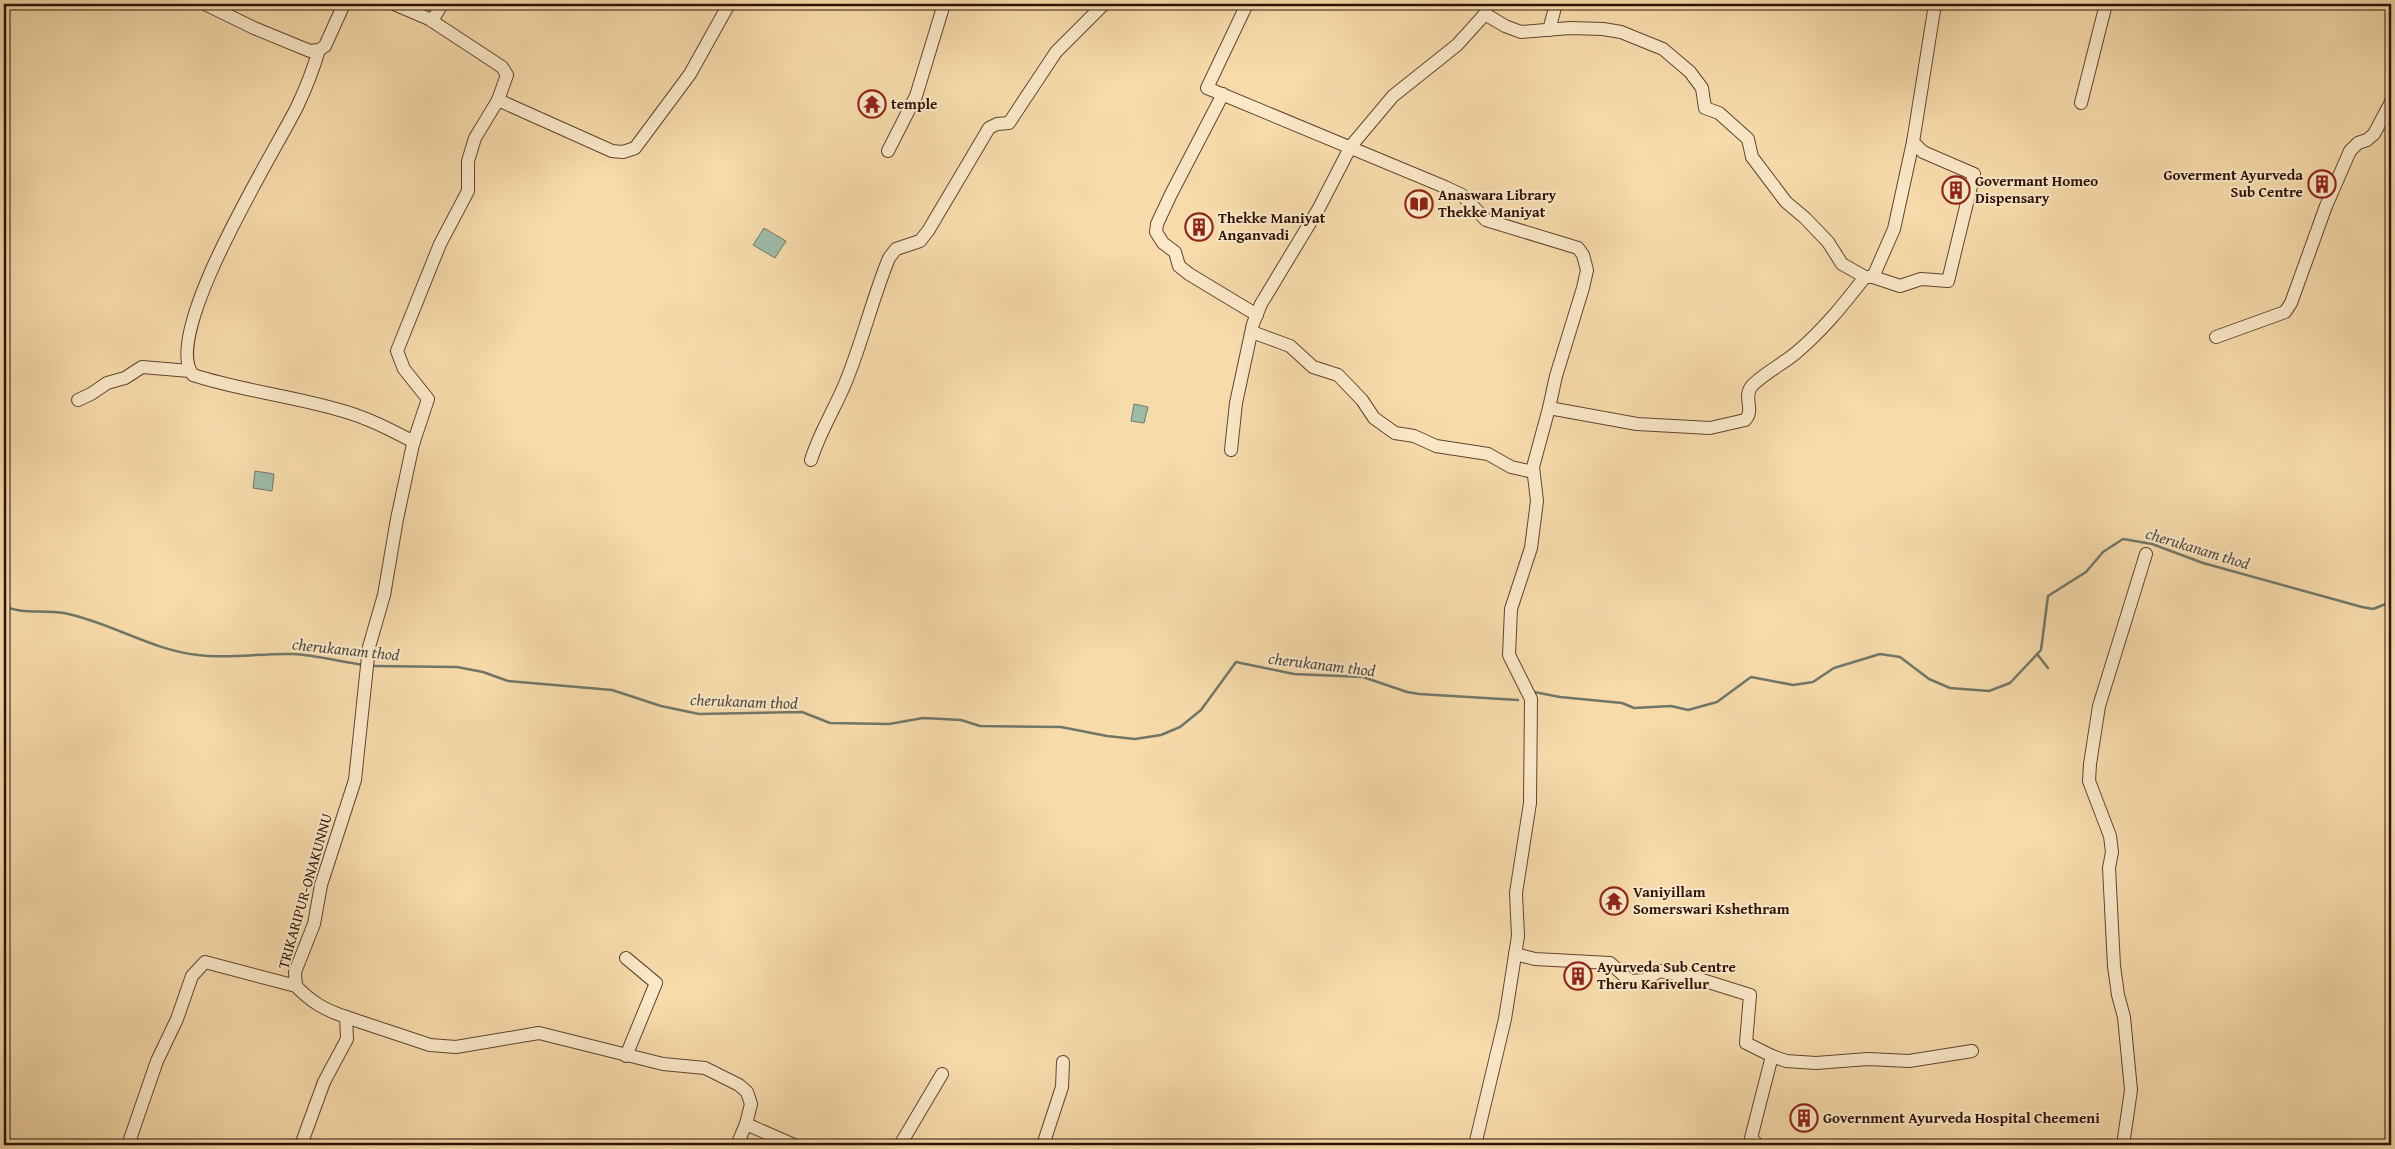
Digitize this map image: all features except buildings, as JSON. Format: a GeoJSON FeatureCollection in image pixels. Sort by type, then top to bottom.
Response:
{"type":"FeatureCollection","features":[{"type":"Feature","properties":{"kind":"street"},"geometry":{"type":"LineString","coordinates":[[205,4],[310,51],[320,50]]}},
{"type":"Feature","properties":{"kind":"street"},"geometry":{"type":"LineString","coordinates":[[344,4],[328,42],[320,50],[312,74],[296,108],[207,278],[190,328],[187,344],[190,371],[193,375],[225,385],[261,391],[343,411],[384,426],[414,442]]}},
{"type":"Feature","properties":{"kind":"street"},"geometry":{"type":"LineString","coordinates":[[394,4],[432,21],[502,66],[507,75],[498,100],[612,151],[623,152],[635,148],[690,74],[729,4]]}},
{"type":"Feature","properties":{"kind":"street"},"geometry":{"type":"LineString","coordinates":[[432,21],[442,4]]}},
{"type":"Feature","properties":{"kind":"street"},"geometry":{"type":"LineString","coordinates":[[888,151],[916,96],[932,49],[944,4]]}},
{"type":"Feature","properties":{"kind":"street"},"geometry":{"type":"LineString","coordinates":[[811,460],[818,435],[834,409],[847,378],[889,258],[896,249],[920,241],[945,206],[989,128],[997,124],[1009,123],[1056,52],[1104,4]]}},
{"type":"Feature","properties":{"kind":"street"},"geometry":{"type":"LineString","coordinates":[[1247,4],[1207,88],[1351,146],[1462,195],[1479,215],[1492,223],[1578,248],[1583,256],[1587,270],[1556,376],[1533,472],[1537,501],[1531,548],[1511,609],[1509,655],[1530,699],[1530,803],[1516,893],[1518,936],[1505,1019],[1475,1145]]}},
{"type":"Feature","properties":{"kind":"street"},"geometry":{"type":"LineString","coordinates":[[1549,30],[1556,4]]}},
{"type":"Feature","properties":{"kind":"street"},"geometry":{"type":"LineString","coordinates":[[1549,408],[1637,424],[1710,428],[1745,420],[1750,410],[1748,398],[1750,387],[1796,354],[1831,322],[1869,277],[1894,229],[1914,142],[1935,4]]}},
{"type":"Feature","properties":{"kind":"street"},"geometry":{"type":"LineString","coordinates":[[2081,102],[2106,4]]}},
{"type":"Feature","properties":{"kind":"street"},"geometry":{"type":"LineString","coordinates":[[1231,450],[1236,403],[1257,315],[1287,260],[1319,208],[1351,146],[1393,96],[1457,45],[1486,9],[1505,26],[1521,32],[1604,29],[1621,32],[1663,49],[1690,72],[1702,88],[1705,108],[1719,113],[1748,138],[1752,157],[1786,202],[1828,242],[1842,264],[1869,277],[1900,286],[1921,279],[1948,281],[1974,174],[1923,152],[1914,142]]}},
{"type":"Feature","properties":{"kind":"street"},"geometry":{"type":"LineString","coordinates":[[1223,94],[1170,194],[1157,224],[1156,232],[1163,243],[1175,252],[1179,266],[1257,315]]}},
{"type":"Feature","properties":{"kind":"street","name":"TRIKARIPUR-ONAKUNNU"},"geometry":{"type":"LineString","coordinates":[[498,100],[475,138],[468,161],[468,191],[440,244],[397,351],[404,369],[428,399],[414,442],[397,519],[384,595],[369,647],[355,780],[321,885],[314,924],[295,972],[296,986],[311,1001],[327,1011],[430,1045],[456,1047],[538,1033],[663,1064],[705,1068],[739,1085],[747,1092],[752,1104],[746,1124]]}},
{"type":"Feature","properties":{"kind":"street"},"geometry":{"type":"LineString","coordinates":[[2216,338],[2285,312],[2291,303],[2326,206],[2350,151],[2358,143],[2367,140],[2374,134],[2391,102]]}},
{"type":"Feature","properties":{"kind":"street"},"geometry":{"type":"LineString","coordinates":[[1252,332],[1290,346],[1297,350],[1306,363],[1338,375],[1362,400],[1374,418],[1395,433],[1414,436],[1436,446],[1488,454],[1511,466],[1533,472]]}},
{"type":"Feature","properties":{"kind":"street"},"geometry":{"type":"LineString","coordinates":[[78,400],[107,383],[125,378],[142,367],[190,371]]}},
{"type":"Feature","properties":{"kind":"street"},"geometry":{"type":"LineString","coordinates":[[2123,1145],[2131,1090],[2124,1017],[2118,995],[2114,966],[2109,868],[2112,852],[2110,836],[2089,781],[2099,706],[2146,554]]}},
{"type":"Feature","properties":{"kind":"street"},"geometry":{"type":"LineString","coordinates":[[1515,954],[1535,958],[1610,963],[1630,981],[1644,980],[1660,970],[1699,979],[1750,995],[1746,1043],[1786,1061],[1816,1063],[1868,1059],[1908,1061],[1972,1051]]}},
{"type":"Feature","properties":{"kind":"street"},"geometry":{"type":"LineString","coordinates":[[626,958],[656,983],[626,1056]]}},
{"type":"Feature","properties":{"kind":"street"},"geometry":{"type":"LineString","coordinates":[[128,1145],[157,1061],[178,1019],[192,976],[206,962],[296,986]]}},
{"type":"Feature","properties":{"kind":"street"},"geometry":{"type":"LineString","coordinates":[[301,1145],[324,1082],[347,1039],[346,1017]]}},
{"type":"Feature","properties":{"kind":"street"},"geometry":{"type":"LineString","coordinates":[[1758,1145],[1751,1138],[1772,1056]]}},
{"type":"Feature","properties":{"kind":"street"},"geometry":{"type":"LineString","coordinates":[[1043,1145],[1062,1087],[1063,1062]]}},
{"type":"Feature","properties":{"kind":"street"},"geometry":{"type":"LineString","coordinates":[[900,1145],[942,1074]]}},
{"type":"Feature","properties":{"kind":"street"},"geometry":{"type":"LineString","coordinates":[[737,1145],[746,1124],[794,1145]]}},
{"type":"Feature","properties":{"kind":"shaded area"},"geometry":{"type":"Polygon","coordinates":[[[764,228],[786,241],[775,258],[753,245],[764,228]]]}},
{"type":"Feature","properties":{"kind":"shaded area"},"geometry":{"type":"Polygon","coordinates":[[[1134,404],[1148,407],[1144,423],[1131,421],[1134,404]]]}},
{"type":"Feature","properties":{"kind":"shaded area"},"geometry":{"type":"Polygon","coordinates":[[[255,471],[274,474],[272,491],[253,488],[255,471]]]}},
{"type":"Feature","properties":{"kind":"waterway","name":"cherukanam thod"},"geometry":{"type":"LineString","coordinates":[[1534,692],[1560,697],[1622,703],[1634,708],[1671,706],[1688,710],[1717,702],[1751,677],[1793,685],[1813,682],[1834,668],[1880,654],[1900,657],[1929,679],[1950,688],[1989,691],[2010,683],[2041,650],[2048,596],[2086,572],[2103,552],[2123,539],[2152,544],[2203,563],[2362,607],[2373,609],[2391,602]]}},
{"type":"Feature","properties":{"kind":"waterway","name":"cherukanam thod"},"geometry":{"type":"LineString","coordinates":[[4,606],[11,609],[56,612],[81,617],[164,648],[198,655],[293,654],[364,665]]}},
{"type":"Feature","properties":{"kind":"waterway"},"geometry":{"type":"LineString","coordinates":[[2037,654],[2048,668]]}},
{"type":"Feature","properties":{"kind":"waterway","name":"cherukanam thod"},"geometry":{"type":"LineString","coordinates":[[372,666],[457,667],[483,672],[508,681],[612,690],[661,706],[699,714],[802,712],[830,723],[889,724],[923,718],[961,720],[980,726],[1061,727],[1107,736],[1135,739],[1161,735],[1180,727],[1201,710],[1236,662],[1294,674],[1363,677],[1407,692],[1419,694],[1518,700]]}},
{"type":"Feature","properties":{"kind":"place","name":"temple"},"geometry":{"type":"Point","coordinates":[872,104]}},
{"type":"Feature","properties":{"kind":"place","name":"Goverment Ayurveda Sub Centre"},"geometry":{"type":"Point","coordinates":[2322,184]}},
{"type":"Feature","properties":{"kind":"place","name":"Govermant Homeo Dispensary"},"geometry":{"type":"Point","coordinates":[1956,190]}},
{"type":"Feature","properties":{"kind":"place","name":"Anaswara Library Thekke Maniyat"},"geometry":{"type":"Point","coordinates":[1419,204]}},
{"type":"Feature","properties":{"kind":"place","name":"Thekke Maniyat Anganvadi"},"geometry":{"type":"Point","coordinates":[1199,227]}},
{"type":"Feature","properties":{"kind":"place","name":"Vaniyillam Somerswari Kshethram"},"geometry":{"type":"Point","coordinates":[1614,901]}},
{"type":"Feature","properties":{"kind":"place","name":"Ayurveda Sub Centre Theru Karivellur"},"geometry":{"type":"Point","coordinates":[1578,976]}},
{"type":"Feature","properties":{"kind":"place","name":"Government Ayurveda Hospital Cheemeni"},"geometry":{"type":"Point","coordinates":[1804,1118]}}]}
